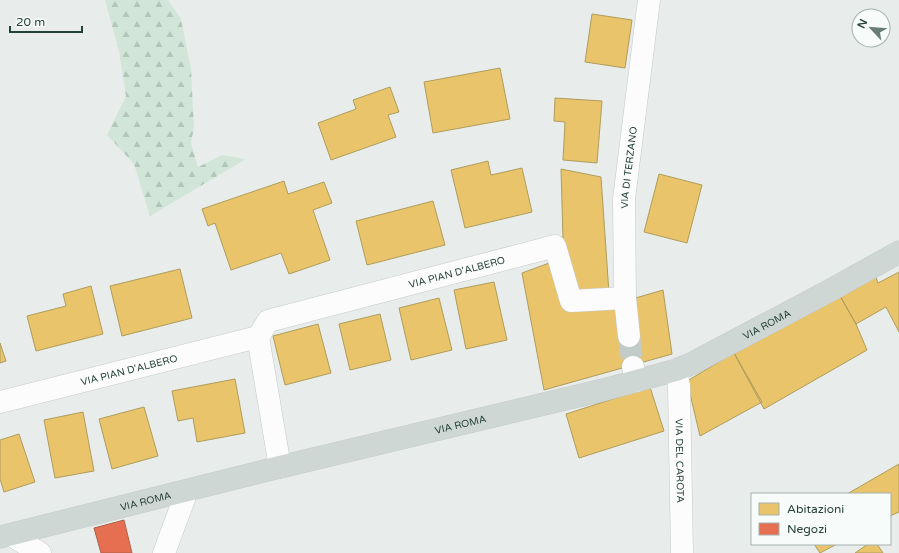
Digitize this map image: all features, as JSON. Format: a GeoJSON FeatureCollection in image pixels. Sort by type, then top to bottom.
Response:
{"type":"FeatureCollection","features":[{"type":"Feature","properties":{"kind":"main road","name":"VIA ROMA"},"geometry":{"type":"LineString","coordinates":[[5,536],[187,491],[634,374],[676,370],[829,291],[899,252]]}},
{"type":"Feature","properties":{"kind":"street","name":"VIA DI TERZANO"},"geometry":{"type":"LineString","coordinates":[[629,336],[625,298],[624,198],[649,0]]}},
{"type":"Feature","properties":{"kind":"street","name":"VIA PIAN D'ALBERO"},"geometry":{"type":"LineString","coordinates":[[0,402],[258,337],[268,321],[555,246],[571,301],[625,298]]}},
{"type":"Feature","properties":{"kind":"street"},"geometry":{"type":"LineString","coordinates":[[258,337],[280,467]]}},
{"type":"Feature","properties":{"kind":"street","name":"VIA DEL CAROTA"},"geometry":{"type":"LineString","coordinates":[[676,370],[679,386],[682,553]]}},
{"type":"Feature","properties":{"kind":"street"},"geometry":{"type":"LineString","coordinates":[[164,553],[187,491]]}},
{"type":"Feature","properties":{"kind":"street"},"geometry":{"type":"LineString","coordinates":[[5,536],[40,553]]}},
{"type":"Feature","properties":{"kind":"green space"},"geometry":{"type":"Polygon","coordinates":[[[105,0],[168,0],[181,19],[191,69],[194,127],[191,143],[198,167],[222,155],[246,159],[150,216],[134,164],[107,135],[126,96],[119,51],[105,0]]]}},
{"type":"Feature","properties":{"kind":"building: Abitazioni"},"geometry":{"type":"Polygon","coordinates":[[[592,14],[632,20],[625,68],[585,62],[592,14]]]}},
{"type":"Feature","properties":{"kind":"building: Abitazioni"},"geometry":{"type":"Polygon","coordinates":[[[500,68],[510,119],[433,133],[424,82],[500,68]]]}},
{"type":"Feature","properties":{"kind":"building: Abitazioni"},"geometry":{"type":"Polygon","coordinates":[[[390,87],[399,112],[388,115],[396,137],[331,160],[318,123],[356,109],[353,100],[390,87]]]}},
{"type":"Feature","properties":{"kind":"building: Abitazioni"},"geometry":{"type":"Polygon","coordinates":[[[555,98],[602,101],[597,163],[563,160],[565,122],[554,121],[555,98]]]}},
{"type":"Feature","properties":{"kind":"building: Abitazioni"},"geometry":{"type":"Polygon","coordinates":[[[488,161],[491,175],[522,168],[532,212],[465,228],[451,170],[488,161]]]}},
{"type":"Feature","properties":{"kind":"building: Abitazioni"},"geometry":{"type":"Polygon","coordinates":[[[561,169],[601,177],[609,293],[578,296],[563,239],[561,169]]]}},
{"type":"Feature","properties":{"kind":"building: Abitazioni"},"geometry":{"type":"Polygon","coordinates":[[[659,174],[702,185],[687,243],[644,232],[659,174]]]}},
{"type":"Feature","properties":{"kind":"building: Abitazioni"},"geometry":{"type":"Polygon","coordinates":[[[284,181],[288,194],[324,182],[332,203],[313,210],[330,260],[289,274],[281,253],[231,270],[215,223],[208,226],[202,209],[284,181]]]}},
{"type":"Feature","properties":{"kind":"building: Abitazioni"},"geometry":{"type":"Polygon","coordinates":[[[433,201],[445,245],[367,265],[356,221],[433,201]]]}},
{"type":"Feature","properties":{"kind":"building: Abitazioni"},"geometry":{"type":"Polygon","coordinates":[[[552,262],[567,306],[615,304],[663,290],[672,354],[544,390],[522,273],[552,262]]]}},
{"type":"Feature","properties":{"kind":"building: Abitazioni"},"geometry":{"type":"Polygon","coordinates":[[[180,269],[192,318],[122,336],[110,286],[180,269]]]}},
{"type":"Feature","properties":{"kind":"building: Abitazioni"},"geometry":{"type":"Polygon","coordinates":[[[899,272],[899,332],[886,307],[856,324],[839,294],[875,275],[878,283],[899,272]]]}},
{"type":"Feature","properties":{"kind":"building: Abitazioni"},"geometry":{"type":"Polygon","coordinates":[[[494,282],[507,340],[466,349],[454,290],[494,282]]]}},
{"type":"Feature","properties":{"kind":"building: Abitazioni"},"geometry":{"type":"Polygon","coordinates":[[[91,286],[103,334],[36,351],[27,316],[66,306],[63,294],[91,286]]]}},
{"type":"Feature","properties":{"kind":"building: Abitazioni"},"geometry":{"type":"Polygon","coordinates":[[[839,294],[856,324],[867,350],[764,409],[734,353],[839,294]]]}},
{"type":"Feature","properties":{"kind":"building: Abitazioni"},"geometry":{"type":"Polygon","coordinates":[[[439,298],[452,350],[411,360],[399,308],[439,298]]]}},
{"type":"Feature","properties":{"kind":"building: Abitazioni"},"geometry":{"type":"Polygon","coordinates":[[[380,314],[391,360],[350,370],[339,324],[380,314]]]}},
{"type":"Feature","properties":{"kind":"building: Abitazioni"},"geometry":{"type":"Polygon","coordinates":[[[318,324],[331,373],[285,385],[273,336],[318,324]]]}},
{"type":"Feature","properties":{"kind":"building: Abitazioni"},"geometry":{"type":"Polygon","coordinates":[[[0,343],[6,361],[0,363],[0,343]]]}},
{"type":"Feature","properties":{"kind":"building: Abitazioni"},"geometry":{"type":"Polygon","coordinates":[[[734,353],[762,402],[700,436],[687,381],[734,353]]]}},
{"type":"Feature","properties":{"kind":"building: Abitazioni"},"geometry":{"type":"Polygon","coordinates":[[[235,379],[245,433],[197,442],[193,418],[178,421],[172,391],[235,379]]]}},
{"type":"Feature","properties":{"kind":"building: Abitazioni"},"geometry":{"type":"Polygon","coordinates":[[[650,387],[664,431],[579,458],[566,414],[650,387]]]}},
{"type":"Feature","properties":{"kind":"building: Abitazioni"},"geometry":{"type":"Polygon","coordinates":[[[144,407],[158,456],[112,469],[99,419],[144,407]]]}},
{"type":"Feature","properties":{"kind":"building: Abitazioni"},"geometry":{"type":"Polygon","coordinates":[[[83,412],[94,471],[55,478],[44,420],[83,412]]]}},
{"type":"Feature","properties":{"kind":"building: Abitazioni"},"geometry":{"type":"Polygon","coordinates":[[[19,434],[35,482],[4,492],[0,479],[0,440],[19,434]]]}},
{"type":"Feature","properties":{"kind":"building: Abitazioni"},"geometry":{"type":"Polygon","coordinates":[[[899,464],[899,512],[891,516],[891,493],[849,493],[899,464]]]}},
{"type":"Feature","properties":{"kind":"building: Abitazioni"},"geometry":{"type":"Polygon","coordinates":[[[815,545],[835,545],[820,553],[815,545]]]}},
{"type":"Feature","properties":{"kind":"building: Abitazioni"},"geometry":{"type":"Polygon","coordinates":[[[867,545],[878,545],[883,553],[855,553],[867,545]]]}},
{"type":"Feature","properties":{"kind":"building: Negozi"},"geometry":{"type":"Polygon","coordinates":[[[124,520],[132,553],[101,553],[94,528],[124,520]]]}},
{"type":"Feature","properties":{"kind":"tunnel"},"geometry":{"type":"LineString","coordinates":[[629,336],[633,367]]}}]}
